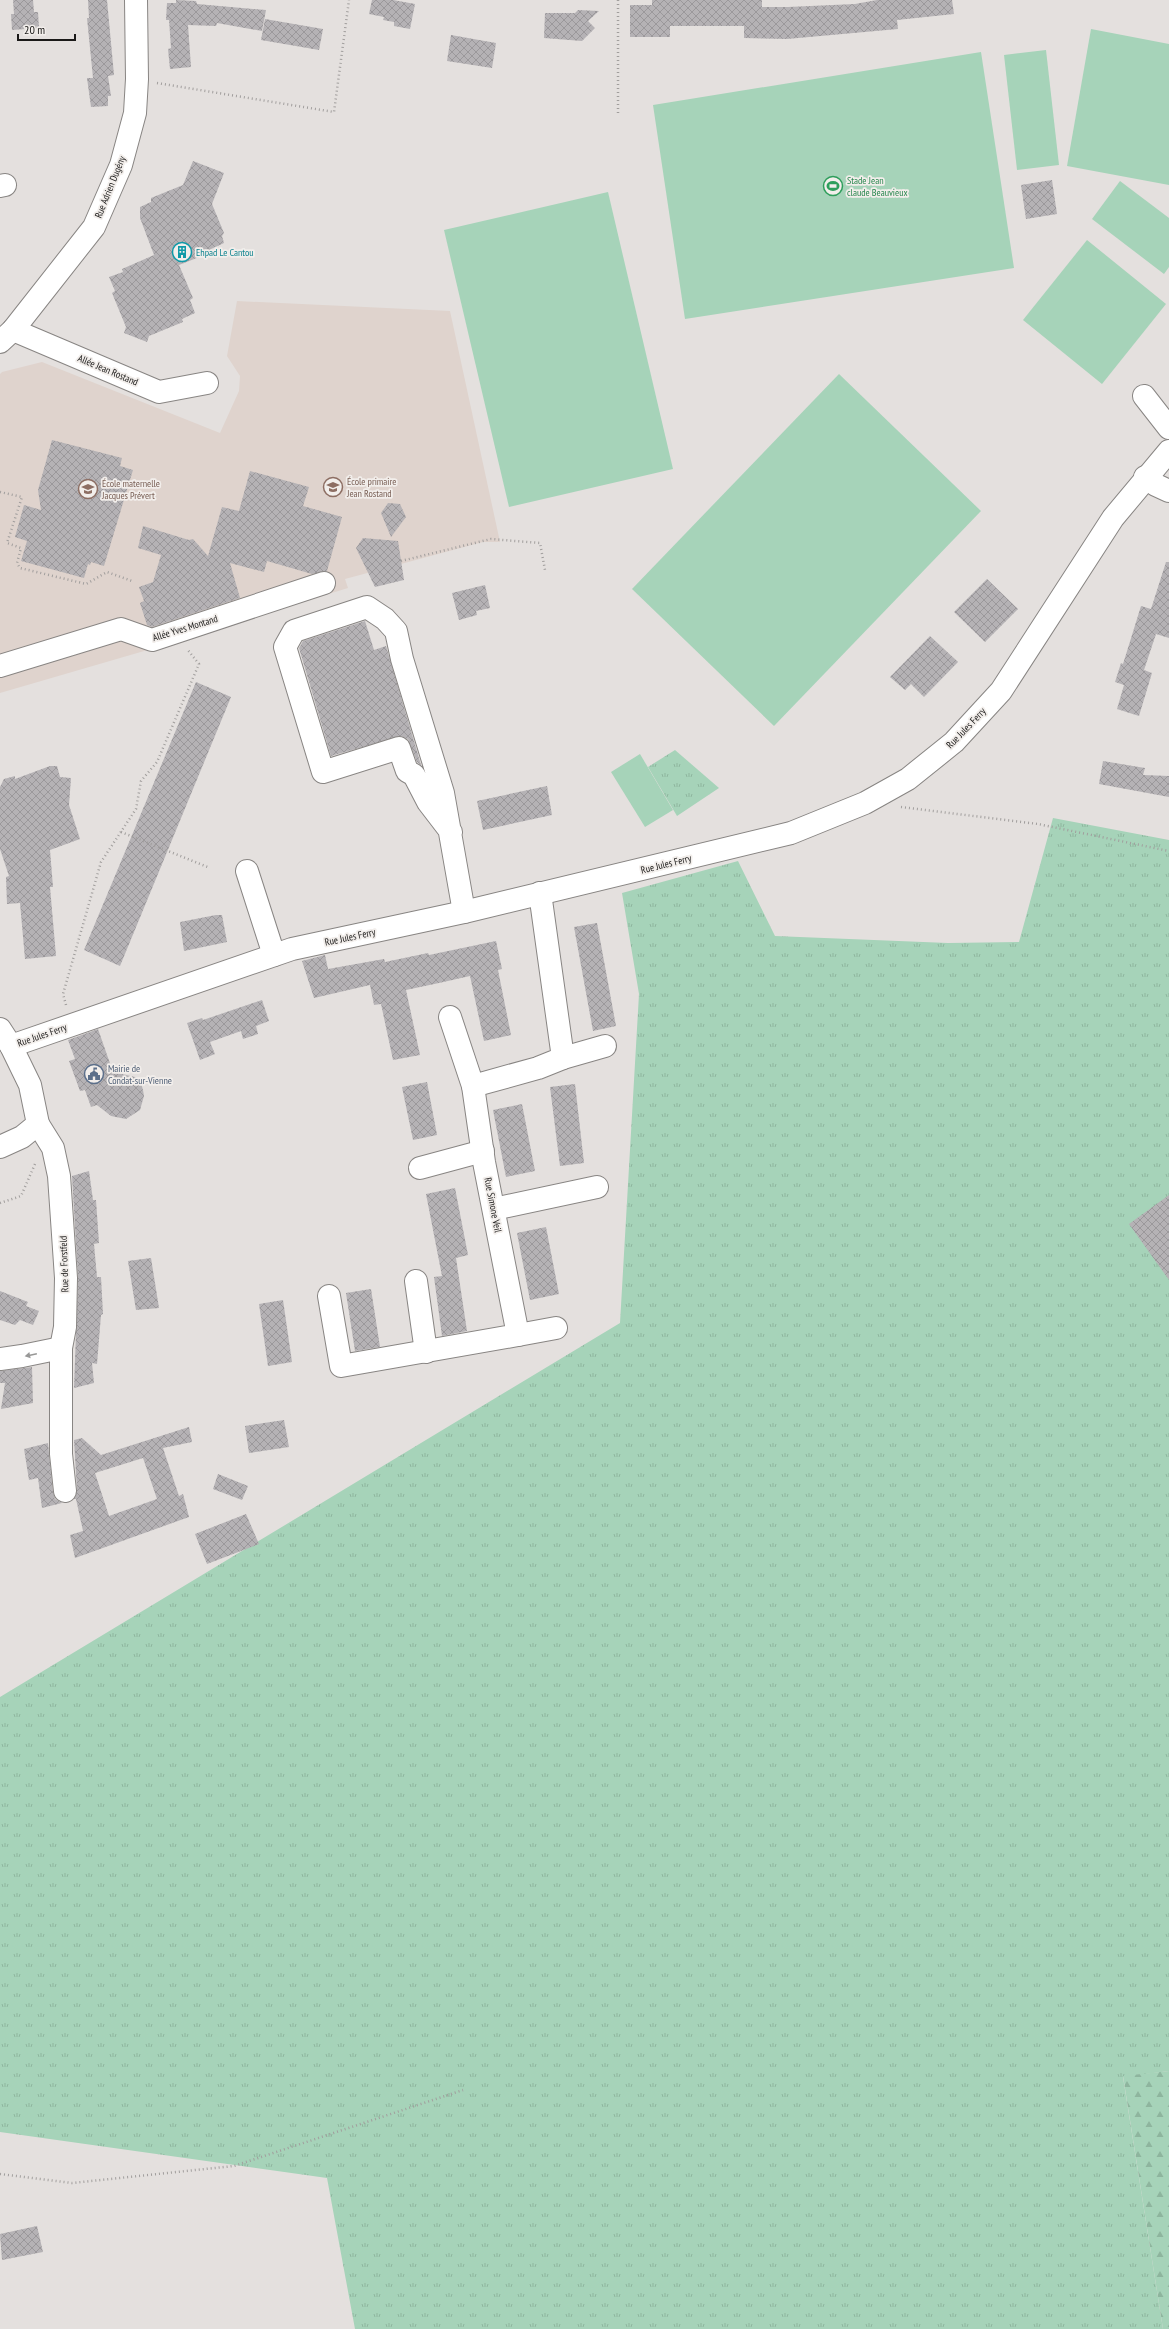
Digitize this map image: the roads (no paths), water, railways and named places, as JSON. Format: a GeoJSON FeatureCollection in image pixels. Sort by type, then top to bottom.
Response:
{"type":"FeatureCollection","features":[{"type":"Feature","properties":{"kind":"street","name":"Rue Adrien Dugény"},"geometry":{"type":"LineString","coordinates":[[6,336],[94,227],[120,165],[134,112],[137,79],[136,0]]}},
{"type":"Feature","properties":{"kind":"street","name":"Allée Jean Rostand"},"geometry":{"type":"LineString","coordinates":[[6,336],[160,392],[207,383]]}},
{"type":"Feature","properties":{"kind":"street"},"geometry":{"type":"LineString","coordinates":[[1144,396],[1169,428]]}},
{"type":"Feature","properties":{"kind":"street","name":"Rue Jules Ferry"},"geometry":{"type":"LineString","coordinates":[[6,1037],[70,1026],[292,949],[464,912],[540,893],[614,877],[791,833],[865,803],[908,779],[954,742],[1000,692],[1113,518],[1145,477],[1169,451]]}},
{"type":"Feature","properties":{"kind":"street"},"geometry":{"type":"LineString","coordinates":[[1145,477],[1156,486],[1169,491]]}},
{"type":"Feature","properties":{"kind":"street","name":"Allée Yves Montand"},"geometry":{"type":"LineString","coordinates":[[0,666],[121,629],[152,640],[324,583]]}},
{"type":"Feature","properties":{"kind":"street"},"geometry":{"type":"LineString","coordinates":[[451,832],[428,802],[414,775],[407,771],[399,748],[323,772],[285,647],[294,631],[367,607],[385,619],[396,631],[443,793],[451,832],[464,912]]}},
{"type":"Feature","properties":{"kind":"street"},"geometry":{"type":"LineString","coordinates":[[247,871],[274,955]]}},
{"type":"Feature","properties":{"kind":"street"},"geometry":{"type":"LineString","coordinates":[[540,893],[563,1058]]}},
{"type":"Feature","properties":{"kind":"street","name":"Rue Simone Veil"},"geometry":{"type":"LineString","coordinates":[[450,1018],[473,1086],[483,1151],[518,1335]]}},
{"type":"Feature","properties":{"kind":"street"},"geometry":{"type":"LineString","coordinates":[[0,1147],[22,1137],[38,1124],[30,1085],[6,1037]]}},
{"type":"Feature","properties":{"kind":"street"},"geometry":{"type":"LineString","coordinates":[[473,1086],[538,1068],[563,1058],[605,1046]]}},
{"type":"Feature","properties":{"kind":"street","name":"Rue de Forstfeld"},"geometry":{"type":"LineString","coordinates":[[38,1124],[53,1148],[59,1176],[66,1278],[65,1327],[61,1348],[61,1454],[65,1491]]}},
{"type":"Feature","properties":{"kind":"street"},"geometry":{"type":"LineString","coordinates":[[420,1168],[483,1151]]}},
{"type":"Feature","properties":{"kind":"street"},"geometry":{"type":"LineString","coordinates":[[494,1209],[597,1187]]}},
{"type":"Feature","properties":{"kind":"street"},"geometry":{"type":"LineString","coordinates":[[416,1281],[426,1352]]}},
{"type":"Feature","properties":{"kind":"street"},"geometry":{"type":"LineString","coordinates":[[329,1296],[341,1366],[556,1328]]}},
{"type":"Feature","properties":{"kind":"street"},"geometry":{"type":"LineString","coordinates":[[0,1359],[61,1348]]}},
{"type":"Feature","properties":{"kind":"place","name":"Stade Jean claude Beauvieux"},"geometry":{"type":"Point","coordinates":[833,186]}},
{"type":"Feature","properties":{"kind":"place","name":"Ehpad Le Cantou"},"geometry":{"type":"Point","coordinates":[182,252]}},
{"type":"Feature","properties":{"kind":"place","name":"École primaire Jean Rostand"},"geometry":{"type":"Point","coordinates":[333,487]}},
{"type":"Feature","properties":{"kind":"place","name":"École maternelle Jacques Prévert"},"geometry":{"type":"Point","coordinates":[88,489]}},
{"type":"Feature","properties":{"kind":"place","name":"Mairie de Condat-sur-Vienne"},"geometry":{"type":"Point","coordinates":[94,1074]}}]}
